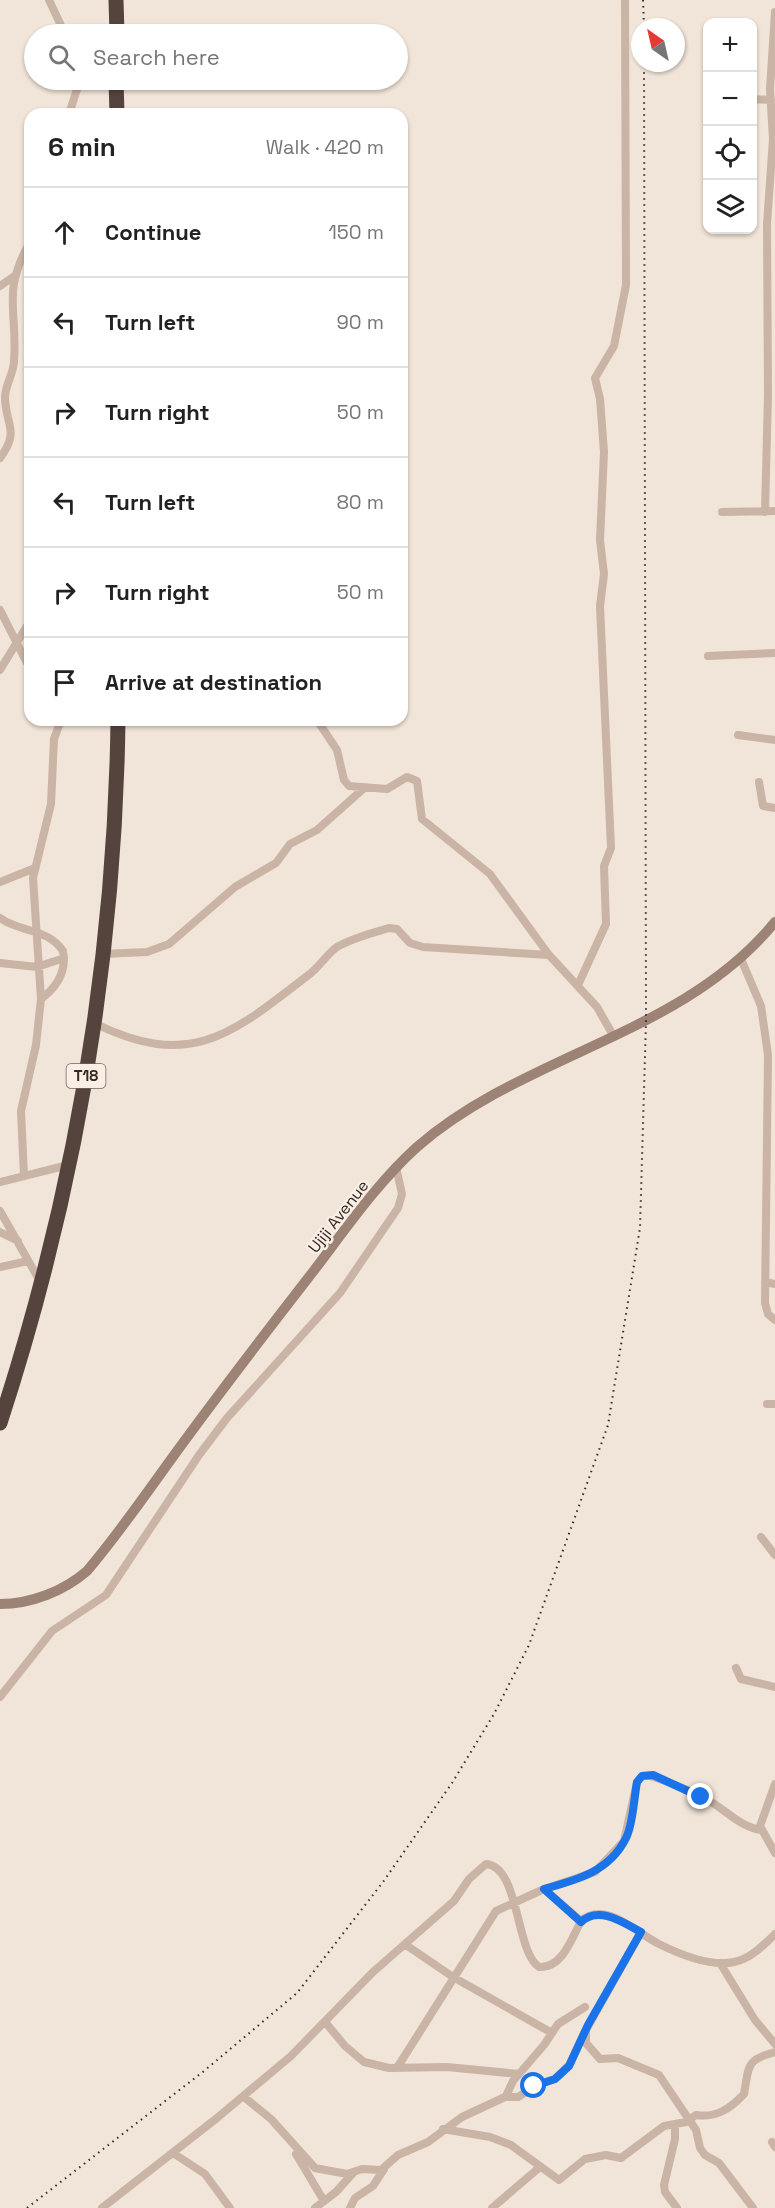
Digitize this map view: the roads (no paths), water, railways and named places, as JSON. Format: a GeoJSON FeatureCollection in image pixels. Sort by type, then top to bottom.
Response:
{"type":"FeatureCollection","features":[{"type":"Feature","properties":{"kind":"highway"},"geometry":{"type":"LineString","coordinates":[[116,0],[117,24]]}},
{"type":"Feature","properties":{"kind":"highway"},"geometry":{"type":"LineString","coordinates":[[116,90],[117,108]]}},
{"type":"Feature","properties":{"kind":"highway","name":"T18"},"geometry":{"type":"LineString","coordinates":[[0,1423],[41,1284],[68,1165],[94,1023],[115,803],[118,726]]}},
{"type":"Feature","properties":{"kind":"main road","name":"Ujiji Avenue"},"geometry":{"type":"LineString","coordinates":[[0,1604],[33,1599],[58,1591],[75,1582],[87,1571],[274,1322],[396,1167],[447,1124],[546,1068],[614,1037],[686,999],[741,959],[774,925]]}},
{"type":"Feature","properties":{"kind":"street"},"geometry":{"type":"LineString","coordinates":[[49,0],[60,24]]}},
{"type":"Feature","properties":{"kind":"street"},"geometry":{"type":"LineString","coordinates":[[578,985],[606,924],[604,866],[612,842],[600,623],[604,574],[600,540],[604,452],[600,399],[595,378],[614,346],[626,285],[626,0]]}},
{"type":"Feature","properties":{"kind":"street"},"geometry":{"type":"LineString","coordinates":[[765,512],[768,395],[767,224],[773,171],[771,100],[775,14]]}},
{"type":"Feature","properties":{"kind":"street"},"geometry":{"type":"LineString","coordinates":[[71,108],[77,90]]}},
{"type":"Feature","properties":{"kind":"street"},"geometry":{"type":"LineString","coordinates":[[757,99],[771,100]]}},
{"type":"Feature","properties":{"kind":"street"},"geometry":{"type":"LineString","coordinates":[[0,458],[8,448],[12,430],[5,395],[14,368],[11,301],[13,277],[24,254]]}},
{"type":"Feature","properties":{"kind":"street"},"geometry":{"type":"LineString","coordinates":[[0,286],[13,277]]}},
{"type":"Feature","properties":{"kind":"street"},"geometry":{"type":"LineString","coordinates":[[722,512],[775,511]]}},
{"type":"Feature","properties":{"kind":"street"},"geometry":{"type":"LineString","coordinates":[[0,610],[24,658]]}},
{"type":"Feature","properties":{"kind":"street"},"geometry":{"type":"LineString","coordinates":[[0,670],[24,630]]}},
{"type":"Feature","properties":{"kind":"street"},"geometry":{"type":"LineString","coordinates":[[708,656],[775,654]]}},
{"type":"Feature","properties":{"kind":"street"},"geometry":{"type":"LineString","coordinates":[[24,1176],[21,1111],[36,1046],[41,999],[33,886],[35,868],[51,804],[54,739],[59,726]]}},
{"type":"Feature","properties":{"kind":"street"},"geometry":{"type":"LineString","coordinates":[[321,726],[337,750],[346,784],[363,789],[387,789],[407,777],[417,781],[422,819],[433,830],[484,867],[549,955],[597,1007],[614,1037]]}},
{"type":"Feature","properties":{"kind":"street"},"geometry":{"type":"LineString","coordinates":[[738,735],[775,740]]}},
{"type":"Feature","properties":{"kind":"street"},"geometry":{"type":"LineString","coordinates":[[759,782],[763,806],[775,808]]}},
{"type":"Feature","properties":{"kind":"street"},"geometry":{"type":"LineString","coordinates":[[102,954],[147,952],[169,944],[236,887],[276,863],[290,844],[318,830],[363,789]]}},
{"type":"Feature","properties":{"kind":"street"},"geometry":{"type":"LineString","coordinates":[[0,882],[35,868]]}},
{"type":"Feature","properties":{"kind":"street"},"geometry":{"type":"LineString","coordinates":[[0,918],[54,939],[63,951],[64,958],[57,984],[41,999]]}},
{"type":"Feature","properties":{"kind":"street"},"geometry":{"type":"LineString","coordinates":[[94,1023],[120,1036],[160,1044],[177,1046],[212,1039],[241,1026],[314,970],[338,946],[389,928],[397,929],[406,940],[415,946],[549,955]]}},
{"type":"Feature","properties":{"kind":"street"},"geometry":{"type":"LineString","coordinates":[[0,963],[37,967],[64,958]]}},
{"type":"Feature","properties":{"kind":"street"},"geometry":{"type":"LineString","coordinates":[[741,959],[761,1006],[768,1055],[765,1303],[768,1314],[775,1320]]}},
{"type":"Feature","properties":{"kind":"street"},"geometry":{"type":"LineString","coordinates":[[0,1182],[68,1165]]}},
{"type":"Feature","properties":{"kind":"street"},"geometry":{"type":"LineString","coordinates":[[0,1697],[52,1631],[106,1594],[199,1455],[227,1418],[340,1293],[398,1209],[402,1194],[396,1167]]}},
{"type":"Feature","properties":{"kind":"street"},"geometry":{"type":"LineString","coordinates":[[0,1211],[19,1241],[41,1284]]}},
{"type":"Feature","properties":{"kind":"street"},"geometry":{"type":"LineString","coordinates":[[0,1232],[19,1241]]}},
{"type":"Feature","properties":{"kind":"street"},"geometry":{"type":"LineString","coordinates":[[0,1267],[28,1261]]}},
{"type":"Feature","properties":{"kind":"street"},"geometry":{"type":"LineString","coordinates":[[765,1282],[775,1284]]}},
{"type":"Feature","properties":{"kind":"street"},"geometry":{"type":"LineString","coordinates":[[761,1537],[775,1555]]}},
{"type":"Feature","properties":{"kind":"street"},"geometry":{"type":"LineString","coordinates":[[736,1668],[741,1679],[775,1688]]}},
{"type":"Feature","properties":{"kind":"street"},"geometry":{"type":"LineString","coordinates":[[397,2068],[496,1911],[544,1889],[575,1880],[600,1868],[627,1837],[637,1782],[644,1775],[653,1775],[701,1797],[749,1827],[762,1830]]}},
{"type":"Feature","properties":{"kind":"street"},"geometry":{"type":"LineString","coordinates":[[775,1784],[760,1823],[775,1853]]}},
{"type":"Feature","properties":{"kind":"street"},"geometry":{"type":"LineString","coordinates":[[102,2208],[244,2097],[326,2023],[374,1972],[454,1901],[469,1879],[486,1864],[492,1865],[503,1877],[515,1902],[529,1959],[539,1967],[551,1965],[558,1960],[567,1949],[581,1922],[592,1916],[616,1917],[658,1944],[720,1963],[735,1962],[755,1952],[775,1934]]}},
{"type":"Feature","properties":{"kind":"street"},"geometry":{"type":"LineString","coordinates":[[544,1889],[581,1922]]}},
{"type":"Feature","properties":{"kind":"street"},"geometry":{"type":"LineString","coordinates":[[350,2208],[356,2198],[373,2186],[385,2168],[398,2155],[428,2142],[462,2117],[506,2096],[519,2097],[539,2084],[556,2079],[570,2064],[584,2033],[641,1932]]}},
{"type":"Feature","properties":{"kind":"street"},"geometry":{"type":"LineString","coordinates":[[406,1945],[453,1977],[552,2033]]}},
{"type":"Feature","properties":{"kind":"street"},"geometry":{"type":"LineString","coordinates":[[720,1963],[755,2019],[775,2044]]}},
{"type":"Feature","properties":{"kind":"street"},"geometry":{"type":"LineString","coordinates":[[506,2096],[519,2074],[560,2022],[585,2007]]}},
{"type":"Feature","properties":{"kind":"street"},"geometry":{"type":"LineString","coordinates":[[326,2023],[360,2060],[397,2068],[447,2067],[519,2074]]}},
{"type":"Feature","properties":{"kind":"street"},"geometry":{"type":"LineString","coordinates":[[584,2033],[588,2047],[600,2059],[618,2058],[659,2075],[698,2135],[700,2148],[705,2155],[719,2163],[753,2208]]}},
{"type":"Feature","properties":{"kind":"street"},"geometry":{"type":"LineString","coordinates":[[444,2129],[490,2137],[506,2143],[519,2149],[540,2167],[561,2180],[585,2159],[606,2155],[621,2158],[656,2130],[689,2120],[696,2115],[709,2117],[728,2108],[744,2094],[747,2071],[753,2061],[758,2056],[775,2052]]}},
{"type":"Feature","properties":{"kind":"street"},"geometry":{"type":"LineString","coordinates":[[244,2097],[271,2119],[291,2144],[315,2168],[341,2173],[385,2168]]}},
{"type":"Feature","properties":{"kind":"street"},"geometry":{"type":"LineString","coordinates":[[675,2124],[675,2139],[664,2186],[665,2192],[677,2208]]}},
{"type":"Feature","properties":{"kind":"street"},"geometry":{"type":"LineString","coordinates":[[291,2144],[324,2201]]}},
{"type":"Feature","properties":{"kind":"street"},"geometry":{"type":"LineString","coordinates":[[173,2153],[205,2174],[230,2208]]}},
{"type":"Feature","properties":{"kind":"street"},"geometry":{"type":"LineString","coordinates":[[492,2208],[540,2167]]}},
{"type":"Feature","properties":{"kind":"street"},"geometry":{"type":"LineString","coordinates":[[315,2208],[354,2172]]}},
{"type":"Feature","properties":{"kind":"railway"},"geometry":{"type":"LineString","coordinates":[[643,0],[644,18]]}},
{"type":"Feature","properties":{"kind":"railway"},"geometry":{"type":"LineString","coordinates":[[27,2208],[204,2071],[297,1993],[383,1882],[452,1783],[494,1714],[529,1645],[608,1425],[640,1228],[646,1021],[644,72]]}}]}
